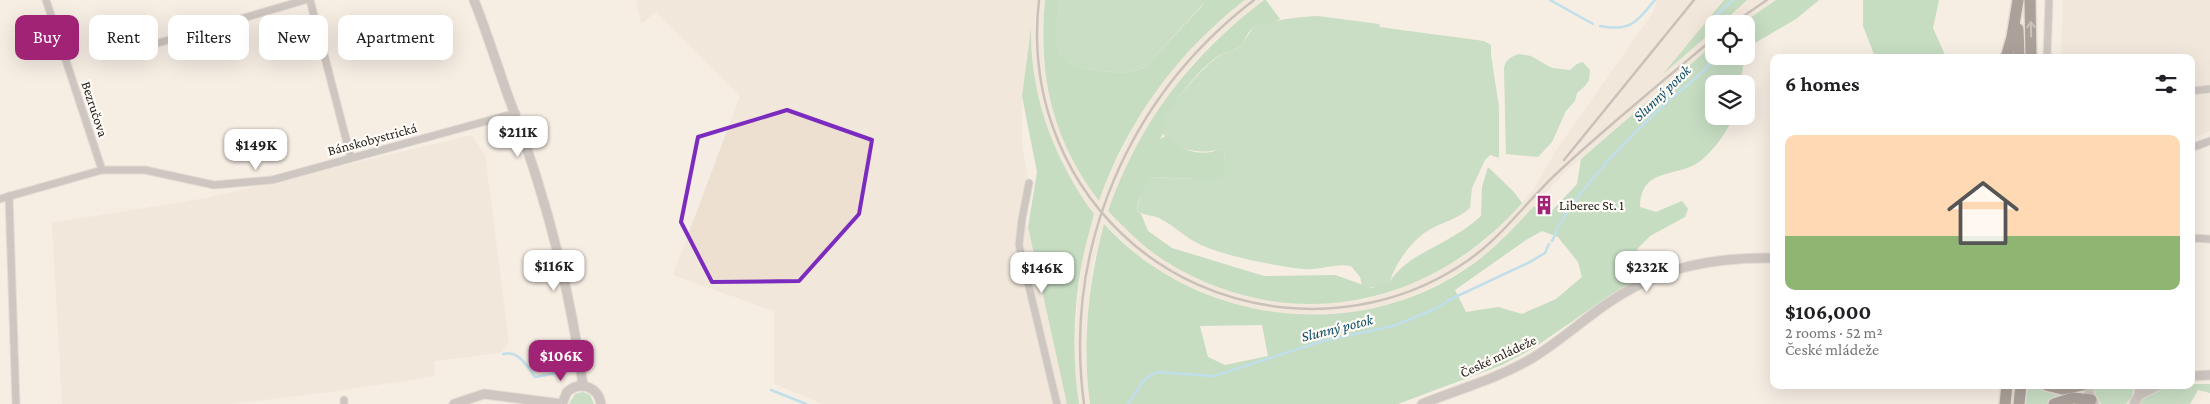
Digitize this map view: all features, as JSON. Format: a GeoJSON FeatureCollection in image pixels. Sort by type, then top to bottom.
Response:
{"type":"FeatureCollection","features":[{"type":"Feature","properties":{"kind":"highway"},"geometry":{"type":"LineString","coordinates":[[2007,54],[2018,0]]}},
{"type":"Feature","properties":{"kind":"highway"},"geometry":{"type":"LineString","coordinates":[[2018,0],[2019,54]]}},
{"type":"Feature","properties":{"kind":"highway"},"geometry":{"type":"LineString","coordinates":[[2030,0],[2031,54]]}},
{"type":"Feature","properties":{"kind":"highway"},"geometry":{"type":"LineString","coordinates":[[2005,404],[2007,389]]}},
{"type":"Feature","properties":{"kind":"highway"},"geometry":{"type":"LineString","coordinates":[[2019,404],[2021,389]]}},
{"type":"Feature","properties":{"kind":"highway"},"geometry":{"type":"LineString","coordinates":[[2054,404],[2073,398],[2093,402]]}},
{"type":"Feature","properties":{"kind":"street","name":"Bezručova"},"geometry":{"type":"LineString","coordinates":[[46,0],[102,170]]}},
{"type":"Feature","properties":{"kind":"street"},"geometry":{"type":"LineString","coordinates":[[158,43],[305,0]]}},
{"type":"Feature","properties":{"kind":"street"},"geometry":{"type":"LineString","coordinates":[[310,0],[351,158]]}},
{"type":"Feature","properties":{"kind":"street"},"geometry":{"type":"LineString","coordinates":[[474,0],[516,113],[545,204],[578,345],[582,386]]}},
{"type":"Feature","properties":{"kind":"street"},"geometry":{"type":"LineString","coordinates":[[2047,54],[2050,0]]}},
{"type":"Feature","properties":{"kind":"street"},"geometry":{"type":"LineString","coordinates":[[2195,90],[2210,89]]}},
{"type":"Feature","properties":{"kind":"street","name":"Bánskobystrická"},"geometry":{"type":"LineString","coordinates":[[0,199],[102,170],[145,170],[214,185],[272,180],[516,113]]}},
{"type":"Feature","properties":{"kind":"street"},"geometry":{"type":"LineString","coordinates":[[2195,147],[2210,142]]}},
{"type":"Feature","properties":{"kind":"street"},"geometry":{"type":"LineString","coordinates":[[1029,183],[1019,245],[1057,404]]}},
{"type":"Feature","properties":{"kind":"street"},"geometry":{"type":"LineString","coordinates":[[9,196],[16,404]]}},
{"type":"Feature","properties":{"kind":"street"},"geometry":{"type":"LineString","coordinates":[[2195,238],[2210,239]]}},
{"type":"Feature","properties":{"kind":"street","name":"České mládeže"},"geometry":{"type":"LineString","coordinates":[[1422,404],[1489,378],[1534,357],[1608,303],[1649,279],[1690,264],[1721,259],[1770,258]]}},
{"type":"Feature","properties":{"kind":"street"},"geometry":{"type":"LineString","coordinates":[[2195,373],[2209,375]]}},
{"type":"Feature","properties":{"kind":"street"},"geometry":{"type":"LineString","coordinates":[[2195,376],[2209,375]]}},
{"type":"Feature","properties":{"kind":"street"},"geometry":{"type":"LineString","coordinates":[[454,404],[484,394],[562,404],[567,392],[576,386],[582,386],[595,391],[601,404]]}},
{"type":"Feature","properties":{"kind":"street"},"geometry":{"type":"LineString","coordinates":[[2089,389],[2093,402]]}},
{"type":"Feature","properties":{"kind":"street"},"geometry":{"type":"LineString","coordinates":[[2134,404],[2139,395],[2140,389]]}},
{"type":"Feature","properties":{"kind":"street"},"geometry":{"type":"LineString","coordinates":[[2139,395],[2151,389]]}},
{"type":"Feature","properties":{"kind":"highlighted area"},"geometry":{"type":"Polygon","coordinates":[[[787,110],[872,140],[859,214],[799,281],[712,282],[681,222],[698,137],[787,110]]]}},
{"type":"Feature","properties":{"kind":"shaded area"},"geometry":{"type":"Polygon","coordinates":[[[636,0],[1045,0],[1042,29],[1043,58],[1051,104],[1056,121],[1075,163],[1099,200],[1135,124],[1164,80],[1206,33],[1245,0],[1263,0],[1214,41],[1192,64],[1133,152],[1108,211],[1145,246],[1185,272],[1231,291],[1266,299],[1305,304],[1363,300],[1391,292],[1460,259],[1486,240],[1533,190],[1557,149],[1654,11],[1657,0],[1724,0],[1712,15],[1705,15],[1705,23],[1666,71],[1705,38],[1705,52],[1566,171],[1494,249],[1445,281],[1395,303],[1365,311],[1334,315],[1305,315],[1265,311],[1227,302],[1180,282],[1158,270],[1138,255],[1104,224],[1093,263],[1086,328],[1086,357],[1090,404],[1079,404],[1074,357],[1082,260],[1094,214],[1065,169],[1045,125],[1034,79],[1030,35],[1022,96],[1022,146],[1029,183],[1022,219],[1028,227],[1067,404],[823,404],[774,384],[774,311],[673,275],[740,96],[656,12],[641,24],[636,0]]]}},
{"type":"Feature","properties":{"kind":"shaded area"},"geometry":{"type":"Polygon","coordinates":[[[1747,0],[1776,0],[1754,15],[1731,15],[1747,0]]]}},
{"type":"Feature","properties":{"kind":"shaded area"},"geometry":{"type":"Polygon","coordinates":[[[2063,0],[2210,0],[2210,131],[2195,137],[2195,54],[2061,54],[2063,0]]]}},
{"type":"Feature","properties":{"kind":"shaded area"},"geometry":{"type":"Polygon","coordinates":[[[472,135],[485,155],[509,343],[500,353],[434,361],[435,376],[332,392],[230,404],[62,404],[52,223],[206,198],[472,135]]]}},
{"type":"Feature","properties":{"kind":"green space"},"geometry":{"type":"Polygon","coordinates":[[[1045,0],[1061,0],[1057,43],[1059,54],[1064,59],[1072,64],[1094,70],[1128,72],[1146,66],[1203,5],[1205,0],[1245,0],[1198,42],[1157,90],[1124,143],[1099,201],[1083,178],[1070,154],[1059,130],[1052,106],[1044,55],[1045,0]]]}},
{"type":"Feature","properties":{"kind":"green space"},"geometry":{"type":"Polygon","coordinates":[[[1061,0],[1206,1],[1146,66],[1135,71],[1106,72],[1071,64],[1058,54],[1056,36],[1061,0]]]}},
{"type":"Feature","properties":{"kind":"green space"},"geometry":{"type":"Polygon","coordinates":[[[1266,0],[1280,19],[1254,28],[1238,47],[1210,62],[1178,98],[1162,124],[1164,132],[1160,139],[1166,136],[1184,149],[1198,153],[1213,152],[1220,149],[1224,152],[1226,174],[1216,180],[1151,177],[1141,193],[1137,211],[1141,214],[1148,231],[1172,248],[1264,276],[1335,275],[1372,288],[1389,283],[1395,274],[1410,261],[1462,231],[1481,216],[1482,187],[1488,167],[1514,192],[1522,203],[1485,239],[1444,267],[1400,288],[1354,300],[1307,304],[1259,299],[1212,285],[1165,261],[1149,250],[1108,211],[1121,179],[1151,120],[1190,68],[1213,44],[1266,0]]]}},
{"type":"Feature","properties":{"kind":"green space"},"geometry":{"type":"Polygon","coordinates":[[[1724,0],[1747,0],[1731,15],[1712,15],[1724,0]]]}},
{"type":"Feature","properties":{"kind":"green space"},"geometry":{"type":"Polygon","coordinates":[[[1776,0],[1819,0],[1796,19],[1755,43],[1754,15],[1776,0]]]}},
{"type":"Feature","properties":{"kind":"green space"},"geometry":{"type":"Polygon","coordinates":[[[1863,0],[1939,0],[1933,28],[1945,54],[1874,54],[1863,26],[1863,0]]]}},
{"type":"Feature","properties":{"kind":"green space"},"geometry":{"type":"Polygon","coordinates":[[[1318,16],[1379,24],[1380,27],[1484,41],[1491,45],[1499,107],[1499,158],[1490,155],[1485,160],[1472,188],[1470,208],[1429,230],[1419,238],[1401,258],[1389,283],[1379,287],[1362,285],[1360,277],[1351,266],[1339,265],[1302,269],[1263,263],[1225,254],[1195,242],[1159,218],[1137,211],[1141,190],[1151,177],[1189,179],[1226,174],[1224,152],[1220,149],[1213,151],[1194,150],[1174,144],[1167,139],[1163,132],[1162,124],[1164,117],[1177,98],[1212,61],[1239,47],[1258,25],[1318,16]]]}},
{"type":"Feature","properties":{"kind":"green space"},"geometry":{"type":"Polygon","coordinates":[[[1705,23],[1705,38],[1663,74],[1705,23]]]}},
{"type":"Feature","properties":{"kind":"green space"},"geometry":{"type":"Polygon","coordinates":[[[1031,28],[1035,78],[1047,126],[1067,171],[1094,214],[1082,262],[1075,315],[1074,351],[1079,404],[1067,404],[1028,227],[1037,172],[1022,96],[1031,28]]]}},
{"type":"Feature","properties":{"kind":"green space"},"geometry":{"type":"Polygon","coordinates":[[[1705,52],[1705,65],[1743,65],[1742,75],[1705,75],[1705,125],[1729,125],[1717,144],[1698,163],[1651,181],[1641,195],[1640,207],[1656,212],[1682,201],[1688,209],[1685,217],[1650,236],[1637,249],[1646,270],[1634,283],[1609,296],[1532,349],[1502,365],[1398,404],[1090,404],[1087,359],[1088,314],[1098,246],[1104,224],[1141,258],[1183,284],[1229,302],[1278,312],[1327,314],[1376,308],[1423,292],[1467,268],[1494,247],[1534,206],[1547,216],[1577,184],[1581,159],[1705,52]],[[1542,231],[1526,240],[1455,290],[1466,312],[1498,307],[1522,314],[1556,299],[1582,277],[1578,262],[1558,237],[1542,231]],[[1262,325],[1200,326],[1208,357],[1225,365],[1268,356],[1262,325]]]}},
{"type":"Feature","properties":{"kind":"green space"},"geometry":{"type":"Polygon","coordinates":[[[1519,54],[1531,56],[1552,68],[1570,70],[1583,62],[1590,70],[1589,80],[1577,93],[1575,101],[1566,111],[1552,142],[1538,157],[1506,154],[1504,68],[1509,59],[1519,54]]]}},
{"type":"Feature","properties":{"kind":"green space"},"geometry":{"type":"Polygon","coordinates":[[[2195,384],[2210,384],[2210,393],[2198,390],[2190,404],[2138,404],[2142,398],[2162,389],[2195,389],[2195,384]]]}},
{"type":"Feature","properties":{"kind":"green space"},"geometry":{"type":"Polygon","coordinates":[[[2028,389],[2049,389],[2065,393],[2066,395],[2046,404],[2026,404],[2028,389]]]}},
{"type":"Feature","properties":{"kind":"green space"},"geometry":{"type":"Polygon","coordinates":[[[2094,389],[2133,389],[2132,397],[2126,404],[2101,404],[2094,389]]]}},
{"type":"Feature","properties":{"kind":"green space"},"geometry":{"type":"Polygon","coordinates":[[[583,392],[590,395],[594,404],[569,404],[575,394],[583,392]]]}},
{"type":"Feature","properties":{"kind":"waterway"},"geometry":{"type":"LineString","coordinates":[[1550,0],[1593,24]]}},
{"type":"Feature","properties":{"kind":"waterway"},"geometry":{"type":"LineString","coordinates":[[1600,26],[1619,28],[1632,24],[1655,0]]}},
{"type":"Feature","properties":{"kind":"waterway","name":"Slunný potok"},"geometry":{"type":"LineString","coordinates":[[1717,15],[1733,0]]}},
{"type":"Feature","properties":{"kind":"waterway","name":"Slunný potok"},"geometry":{"type":"LineString","coordinates":[[1552,241],[1569,210],[1607,161],[1651,117],[1709,65]]}},
{"type":"Feature","properties":{"kind":"waterway","name":"Slunný potok"},"geometry":{"type":"LineString","coordinates":[[1128,404],[1144,380],[1156,372],[1214,376],[1323,341],[1393,326],[1435,309],[1449,300],[1530,262],[1545,253],[1549,244]]}},
{"type":"Feature","properties":{"kind":"waterway"},"geometry":{"type":"LineString","coordinates":[[503,354],[514,354],[526,364],[535,377],[568,371]]}},
{"type":"Feature","properties":{"kind":"waterway"},"geometry":{"type":"LineString","coordinates":[[771,390],[806,404]]}},
{"type":"Feature","properties":{"kind":"railway"},"geometry":{"type":"LineString","coordinates":[[1039,0],[1037,33],[1039,65],[1044,96],[1053,127],[1065,156],[1081,184],[1100,210],[1122,234],[1158,263],[1197,284],[1240,299],[1284,307],[1329,308],[1374,302],[1417,288],[1458,267],[1473,257],[1498,235],[1544,186],[1614,122],[1705,46]]}},
{"type":"Feature","properties":{"kind":"railway"},"geometry":{"type":"LineString","coordinates":[[1084,404],[1080,346],[1084,288],[1096,232],[1114,179],[1140,129],[1172,82],[1210,38],[1254,0]]}},
{"type":"Feature","properties":{"kind":"railway"},"geometry":{"type":"LineString","coordinates":[[1564,160],[1694,0]]}},
{"type":"Feature","properties":{"kind":"railway"},"geometry":{"type":"LineString","coordinates":[[1745,15],[1767,0]]}},
{"type":"Feature","properties":{"kind":"place","name":"Liberec St. 1"},"geometry":{"type":"Point","coordinates":[1544,205]}}]}
